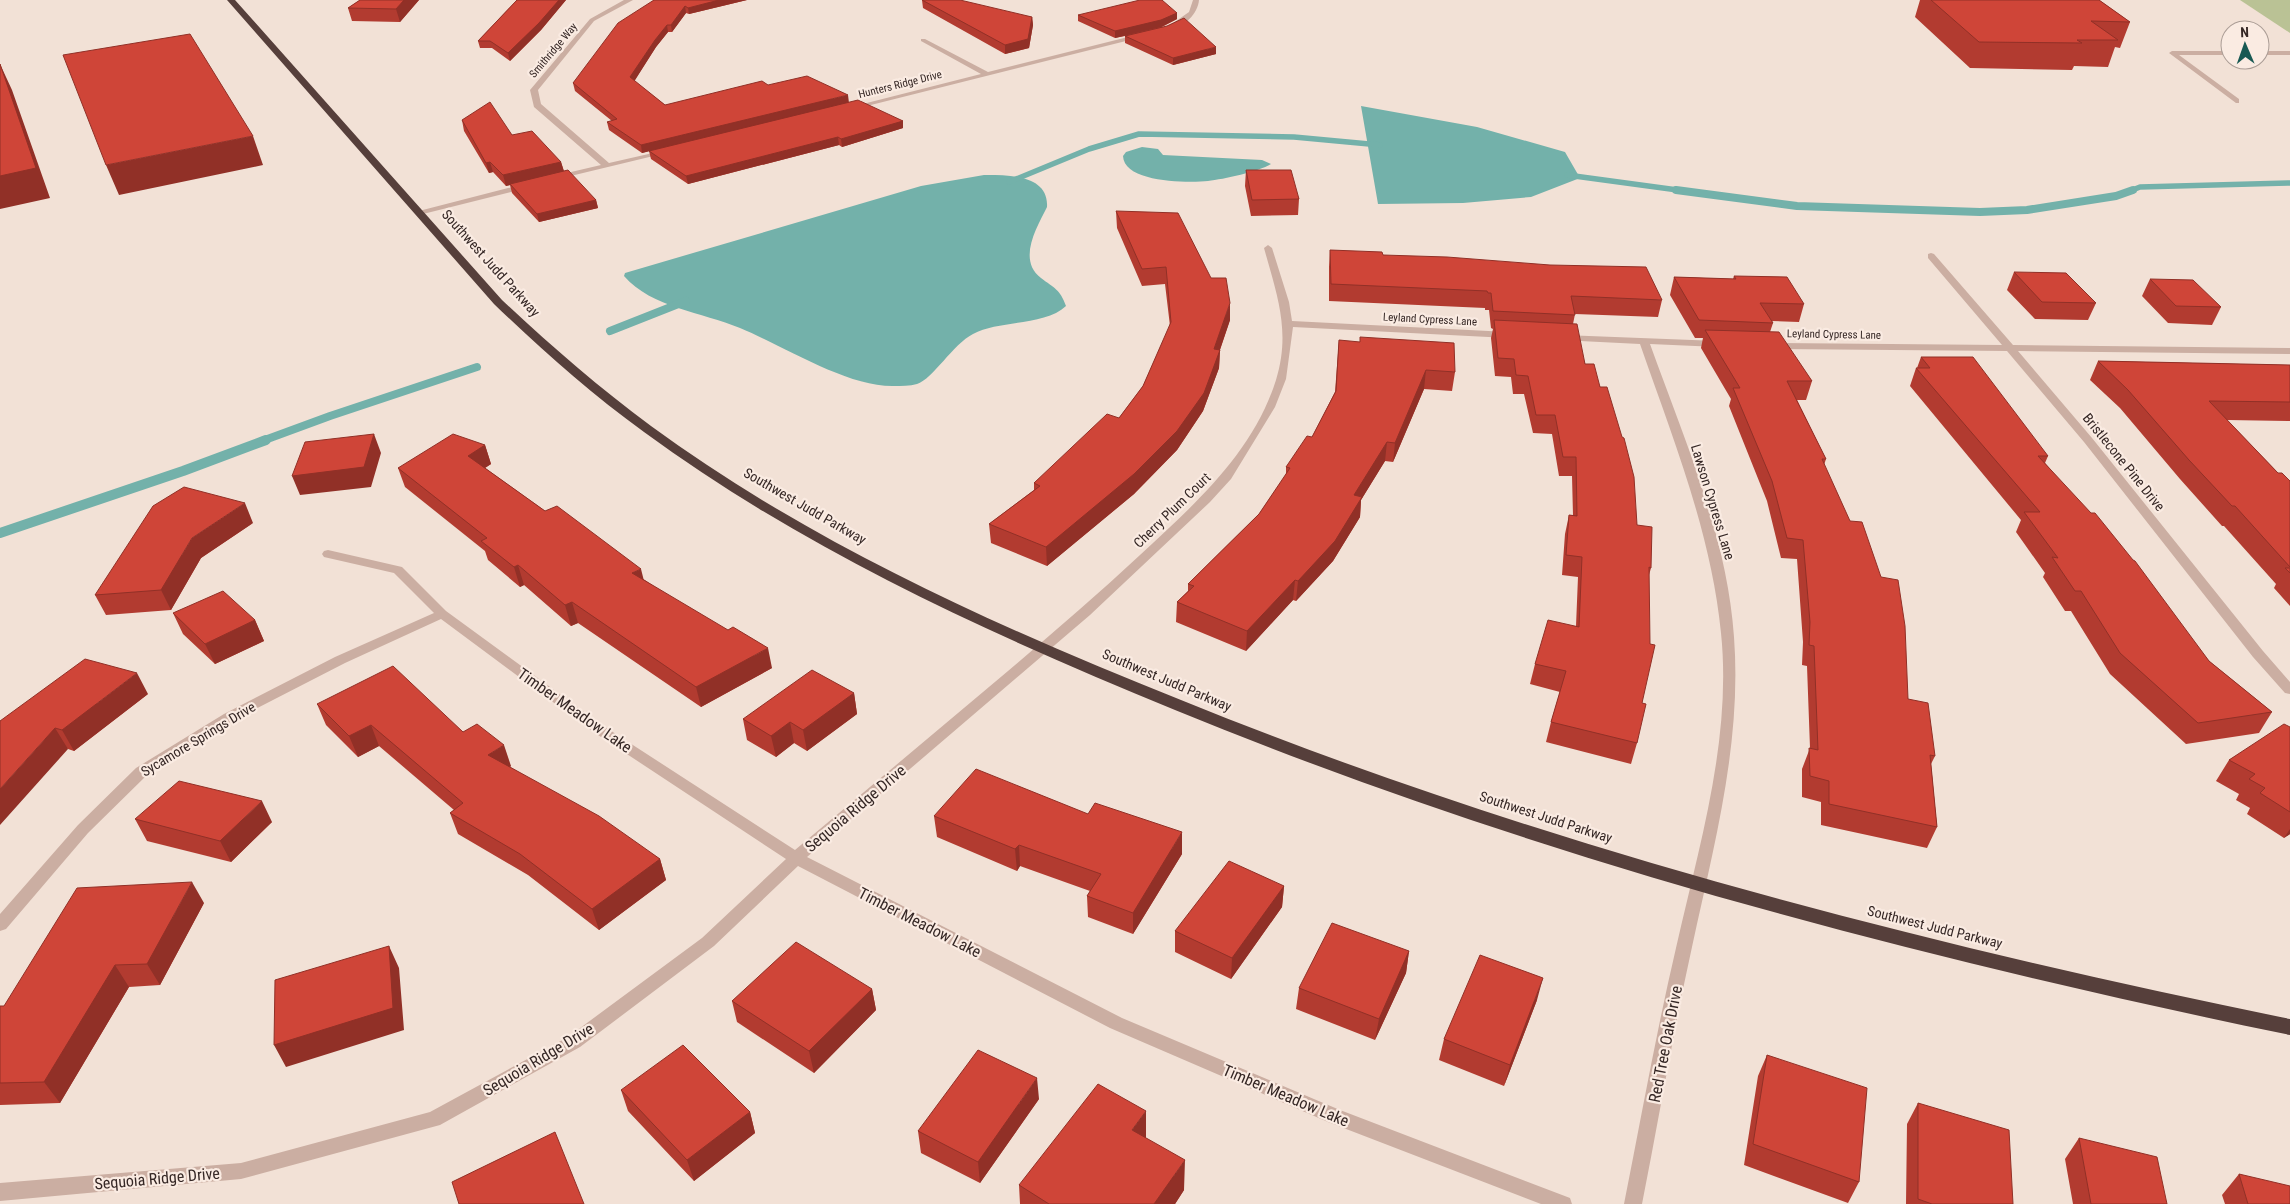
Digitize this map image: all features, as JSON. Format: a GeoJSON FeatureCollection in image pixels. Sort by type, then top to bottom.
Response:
{"type":"FeatureCollection","features":[{"type":"Feature","properties":{"kind":"highway","name":"Southwest Judd Parkway"},"geometry":{"type":"LineString","coordinates":[[231,0],[498,302],[530,334],[585,382],[658,438],[748,496],[828,543],[937,600],[1150,695],[1331,764],[1536,834],[1700,884],[1971,956],[2105,988],[2290,1027]]}},
{"type":"Feature","properties":{"kind":"street","name":"Smithridge Way"},"geometry":{"type":"LineString","coordinates":[[607,166],[537,105],[534,90],[592,20],[618,4],[630,0]]}},
{"type":"Feature","properties":{"kind":"street"},"geometry":{"type":"LineString","coordinates":[[1164,30],[1189,18],[1196,5],[1196,0],[1205,0]]}},
{"type":"Feature","properties":{"kind":"street","name":"Hunters Ridge Drive"},"geometry":{"type":"LineString","coordinates":[[838,111],[1146,35]]}},
{"type":"Feature","properties":{"kind":"street"},"geometry":{"type":"LineString","coordinates":[[923,40],[987,74]]}},
{"type":"Feature","properties":{"kind":"street"},"geometry":{"type":"LineString","coordinates":[[2270,52],[2290,52]]}},
{"type":"Feature","properties":{"kind":"street"},"geometry":{"type":"LineString","coordinates":[[2220,53],[2172,53],[2236,101]]}},
{"type":"Feature","properties":{"kind":"street"},"geometry":{"type":"LineString","coordinates":[[549,180],[677,149]]}},
{"type":"Feature","properties":{"kind":"street"},"geometry":{"type":"LineString","coordinates":[[419,212],[539,182]]}},
{"type":"Feature","properties":{"kind":"street","name":"Cherry Plum Court"},"geometry":{"type":"LineString","coordinates":[[1044,649],[1172,533],[1225,479],[1270,407],[1281,379],[1288,324],[1279,281],[1268,248]]}},
{"type":"Feature","properties":{"kind":"street","name":"Bristlecone Pine Drive"},"geometry":{"type":"LineString","coordinates":[[1931,256],[2088,440],[2258,654],[2290,690]]}},
{"type":"Feature","properties":{"kind":"street","name":"Leyland Cypress Lane"},"geometry":{"type":"LineString","coordinates":[[1288,324],[1516,336]]}},
{"type":"Feature","properties":{"kind":"street"},"geometry":{"type":"LineString","coordinates":[[1555,338],[1731,345]]}},
{"type":"Feature","properties":{"kind":"street","name":"Lawson Cypress Lane"},"geometry":{"type":"LineString","coordinates":[[1644,342],[1706,523],[1716,560],[1728,634],[1730,685],[1725,754],[1700,884]]}},
{"type":"Feature","properties":{"kind":"street","name":"Leyland Cypress Lane"},"geometry":{"type":"LineString","coordinates":[[1760,346],[2290,351]]}},
{"type":"Feature","properties":{"kind":"street","name":"Timber Meadow Lake"},"geometry":{"type":"LineString","coordinates":[[328,554],[398,570],[442,614],[597,728],[796,858],[1116,1023],[1334,1116],[1563,1204]]}},
{"type":"Feature","properties":{"kind":"street","name":"Sycamore Springs Drive"},"geometry":{"type":"LineString","coordinates":[[0,925],[82,828],[141,772],[229,717],[340,660],[442,614]]}},
{"type":"Feature","properties":{"kind":"street","name":"Sequoia Ridge Drive"},"geometry":{"type":"LineString","coordinates":[[0,1192],[242,1171],[434,1119],[574,1042],[708,942],[796,858],[1044,649]]}},
{"type":"Feature","properties":{"kind":"street","name":"Red Tree Oak Drive"},"geometry":{"type":"LineString","coordinates":[[1633,1204],[1684,946],[1700,884]]}},
{"type":"Feature","properties":{"kind":"green space"},"geometry":{"type":"Polygon","coordinates":[[[2240,0],[2290,0],[2290,33],[2240,0]]]}},
{"type":"Feature","properties":{"kind":"water"},"geometry":{"type":"Polygon","coordinates":[[[1361,106],[1477,127],[1565,152],[1580,178],[1531,197],[1463,203],[1378,204],[1361,106]]]}},
{"type":"Feature","properties":{"kind":"water"},"geometry":{"type":"Polygon","coordinates":[[[1142,147],[1158,149],[1163,155],[1262,160],[1271,164],[1232,177],[1208,181],[1173,181],[1145,176],[1134,172],[1126,165],[1123,156],[1126,152],[1142,147]]]}},
{"type":"Feature","properties":{"kind":"water"},"geometry":{"type":"Polygon","coordinates":[[[984,175],[1015,176],[1034,182],[1041,188],[1046,196],[1047,207],[1031,243],[1030,262],[1034,271],[1059,292],[1066,306],[1046,317],[996,327],[973,334],[958,345],[930,375],[917,384],[908,386],[876,385],[836,373],[740,328],[663,302],[635,287],[624,276],[625,273],[921,186],[984,175]]]}},
{"type":"Feature","properties":{"kind":"building"},"geometry":{"type":"Polygon","coordinates":[[[360,0],[404,0],[396,9],[348,8],[360,0]]]}},
{"type":"Feature","properties":{"kind":"building"},"geometry":{"type":"Polygon","coordinates":[[[517,0],[559,0],[539,23],[508,53],[490,41],[478,41],[517,0]]]}},
{"type":"Feature","properties":{"kind":"building"},"geometry":{"type":"Polygon","coordinates":[[[654,0],[719,0],[688,8],[685,6],[671,25],[667,25],[655,40],[630,77],[665,105],[762,81],[768,85],[807,76],[848,95],[641,145],[607,122],[617,119],[573,83],[618,23],[654,0]]]}},
{"type":"Feature","properties":{"kind":"building"},"geometry":{"type":"Polygon","coordinates":[[[922,0],[960,0],[1032,17],[1028,39],[1005,45],[922,0]]]}},
{"type":"Feature","properties":{"kind":"building"},"geometry":{"type":"Polygon","coordinates":[[[1140,0],[1162,0],[1177,13],[1161,20],[1115,31],[1078,15],[1140,0]]]}},
{"type":"Feature","properties":{"kind":"building"},"geometry":{"type":"Polygon","coordinates":[[[1931,0],[2099,0],[2130,22],[2091,21],[2118,40],[2077,40],[2082,43],[1979,42],[1931,0]]]}},
{"type":"Feature","properties":{"kind":"building"},"geometry":{"type":"Polygon","coordinates":[[[1184,18],[1216,47],[1173,58],[1125,36],[1167,26],[1184,18]]]}},
{"type":"Feature","properties":{"kind":"building"},"geometry":{"type":"Polygon","coordinates":[[[190,34],[253,136],[106,165],[63,55],[190,34]]]}},
{"type":"Feature","properties":{"kind":"building"},"geometry":{"type":"Polygon","coordinates":[[[0,64],[36,168],[0,176],[0,64]]]}},
{"type":"Feature","properties":{"kind":"building"},"geometry":{"type":"Polygon","coordinates":[[[858,100],[903,121],[841,139],[838,137],[686,176],[649,151],[858,100]]]}},
{"type":"Feature","properties":{"kind":"building"},"geometry":{"type":"Polygon","coordinates":[[[490,102],[512,135],[532,131],[561,162],[503,175],[490,162],[486,163],[462,120],[490,102]]]}},
{"type":"Feature","properties":{"kind":"building"},"geometry":{"type":"Polygon","coordinates":[[[568,170],[596,200],[537,214],[510,184],[568,170]]]}},
{"type":"Feature","properties":{"kind":"building"},"geometry":{"type":"Polygon","coordinates":[[[1246,170],[1291,170],[1299,199],[1252,200],[1246,170]]]}},
{"type":"Feature","properties":{"kind":"building"},"geometry":{"type":"Polygon","coordinates":[[[1116,211],[1178,213],[1211,278],[1226,278],[1230,303],[1214,349],[1220,350],[1204,393],[1177,431],[1134,474],[1046,547],[989,524],[1040,486],[1034,483],[1107,414],[1119,418],[1143,386],[1171,322],[1166,267],[1142,269],[1116,211]]]}},
{"type":"Feature","properties":{"kind":"building"},"geometry":{"type":"Polygon","coordinates":[[[1330,250],[1382,252],[1383,255],[1447,257],[1550,265],[1646,267],[1662,300],[1571,296],[1575,315],[1493,311],[1491,293],[1487,291],[1331,284],[1330,250]]]}},
{"type":"Feature","properties":{"kind":"building"},"geometry":{"type":"Polygon","coordinates":[[[2014,272],[2066,273],[2096,303],[2042,302],[2014,272]]]}},
{"type":"Feature","properties":{"kind":"building"},"geometry":{"type":"Polygon","coordinates":[[[1734,276],[1787,277],[1804,304],[1760,303],[1773,323],[1699,320],[1674,277],[1736,279],[1734,276]]]}},
{"type":"Feature","properties":{"kind":"building"},"geometry":{"type":"Polygon","coordinates":[[[2150,279],[2193,280],[2221,307],[2176,306],[2150,279]]]}},
{"type":"Feature","properties":{"kind":"building"},"geometry":{"type":"Polygon","coordinates":[[[1494,320],[1577,324],[1585,364],[1594,364],[1600,387],[1607,387],[1622,437],[1624,438],[1634,477],[1637,525],[1652,527],[1651,568],[1649,567],[1650,644],[1655,645],[1642,703],[1646,704],[1637,743],[1551,722],[1566,671],[1535,664],[1548,620],[1579,627],[1582,557],[1566,555],[1569,515],[1577,516],[1576,457],[1563,457],[1555,415],[1536,415],[1528,376],[1516,375],[1514,359],[1498,358],[1494,320]]]}},
{"type":"Feature","properties":{"kind":"building"},"geometry":{"type":"Polygon","coordinates":[[[1705,330],[1779,332],[1812,381],[1787,381],[1826,459],[1822,459],[1850,521],[1862,522],[1881,577],[1898,580],[1905,626],[1908,699],[1928,703],[1935,756],[1930,755],[1937,827],[1829,804],[1829,781],[1810,776],[1809,748],[1818,750],[1814,646],[1809,645],[1810,622],[1803,540],[1787,538],[1772,481],[1733,388],[1740,388],[1705,330]]]}},
{"type":"Feature","properties":{"kind":"building"},"geometry":{"type":"Polygon","coordinates":[[[1360,337],[1454,343],[1455,372],[1426,370],[1395,443],[1387,442],[1354,495],[1362,497],[1335,541],[1298,581],[1295,580],[1247,631],[1177,602],[1194,586],[1188,584],[1259,514],[1290,468],[1286,467],[1307,436],[1312,437],[1336,391],[1339,340],[1360,342],[1360,337]]]}},
{"type":"Feature","properties":{"kind":"building"},"geometry":{"type":"Polygon","coordinates":[[[1921,357],[1973,357],[2048,456],[2038,456],[2091,513],[2095,513],[2135,561],[2209,661],[2272,712],[2198,723],[2120,653],[2081,591],[2075,591],[2052,557],[2058,558],[2024,512],[2040,512],[1916,368],[1930,368],[1921,357]]]}},
{"type":"Feature","properties":{"kind":"building"},"geometry":{"type":"Polygon","coordinates":[[[2098,361],[2290,365],[2290,402],[2209,401],[2278,473],[2282,473],[2290,481],[2290,567],[2235,506],[2232,506],[2189,460],[2128,390],[2098,361]]]}},
{"type":"Feature","properties":{"kind":"building"},"geometry":{"type":"Polygon","coordinates":[[[374,434],[364,467],[292,476],[305,442],[374,434]]]}},
{"type":"Feature","properties":{"kind":"building"},"geometry":{"type":"Polygon","coordinates":[[[453,434],[485,445],[468,456],[545,511],[557,506],[641,569],[632,573],[728,630],[733,627],[768,648],[696,687],[572,602],[565,605],[518,565],[514,567],[481,541],[487,538],[398,468],[453,434]]]}},
{"type":"Feature","properties":{"kind":"building"},"geometry":{"type":"Polygon","coordinates":[[[184,487],[245,503],[192,538],[161,590],[95,595],[153,506],[184,487]]]}},
{"type":"Feature","properties":{"kind":"building"},"geometry":{"type":"Polygon","coordinates":[[[223,591],[255,620],[205,644],[173,613],[223,591]]]}},
{"type":"Feature","properties":{"kind":"building"},"geometry":{"type":"Polygon","coordinates":[[[85,659],[137,673],[62,730],[55,728],[0,789],[0,721],[85,659]]]}},
{"type":"Feature","properties":{"kind":"building"},"geometry":{"type":"Polygon","coordinates":[[[393,666],[463,732],[477,724],[504,745],[488,755],[599,816],[660,859],[592,909],[520,854],[450,813],[463,803],[371,725],[349,736],[317,704],[393,666]]]}},
{"type":"Feature","properties":{"kind":"building"},"geometry":{"type":"Polygon","coordinates":[[[812,670],[854,693],[803,730],[790,722],[771,736],[743,719],[812,670]]]}},
{"type":"Feature","properties":{"kind":"building"},"geometry":{"type":"Polygon","coordinates":[[[2284,724],[2290,727],[2290,812],[2260,793],[2265,788],[2249,779],[2255,774],[2229,760],[2284,724]]]}},
{"type":"Feature","properties":{"kind":"building"},"geometry":{"type":"Polygon","coordinates":[[[976,769],[1088,814],[1095,803],[1182,832],[1133,913],[1087,896],[1101,874],[1019,845],[1015,849],[934,816],[976,769]]]}},
{"type":"Feature","properties":{"kind":"building"},"geometry":{"type":"Polygon","coordinates":[[[179,781],[262,801],[220,841],[135,819],[179,781]]]}},
{"type":"Feature","properties":{"kind":"building"},"geometry":{"type":"Polygon","coordinates":[[[1229,861],[1284,886],[1232,958],[1175,931],[1229,861]]]}},
{"type":"Feature","properties":{"kind":"building"},"geometry":{"type":"Polygon","coordinates":[[[192,882],[147,964],[115,965],[44,1082],[0,1083],[0,1006],[4,1006],[77,888],[192,882]]]}},
{"type":"Feature","properties":{"kind":"building"},"geometry":{"type":"Polygon","coordinates":[[[1332,923],[1409,951],[1379,1019],[1299,988],[1332,923]]]}},
{"type":"Feature","properties":{"kind":"building"},"geometry":{"type":"Polygon","coordinates":[[[796,942],[872,989],[809,1051],[732,1001],[796,942]]]}},
{"type":"Feature","properties":{"kind":"building"},"geometry":{"type":"Polygon","coordinates":[[[389,946],[393,1008],[274,1045],[275,980],[389,946]]]}},
{"type":"Feature","properties":{"kind":"building"},"geometry":{"type":"Polygon","coordinates":[[[1480,955],[1543,978],[1510,1065],[1444,1039],[1480,955]]]}},
{"type":"Feature","properties":{"kind":"building"},"geometry":{"type":"Polygon","coordinates":[[[683,1045],[750,1112],[687,1160],[621,1090],[683,1045]]]}},
{"type":"Feature","properties":{"kind":"building"},"geometry":{"type":"Polygon","coordinates":[[[978,1050],[1037,1078],[978,1162],[918,1131],[978,1050]]]}},
{"type":"Feature","properties":{"kind":"building"},"geometry":{"type":"Polygon","coordinates":[[[1767,1055],[1867,1088],[1859,1182],[1753,1144],[1767,1055]]]}},
{"type":"Feature","properties":{"kind":"building"},"geometry":{"type":"Polygon","coordinates":[[[1098,1084],[1146,1111],[1132,1130],[1185,1160],[1154,1204],[1049,1204],[1019,1185],[1098,1084]]]}},
{"type":"Feature","properties":{"kind":"building"},"geometry":{"type":"Polygon","coordinates":[[[1918,1103],[2009,1130],[2013,1204],[1932,1204],[1918,1199],[1918,1103]]]}},
{"type":"Feature","properties":{"kind":"building"},"geometry":{"type":"Polygon","coordinates":[[[555,1132],[584,1204],[459,1204],[452,1182],[555,1132]]]}},
{"type":"Feature","properties":{"kind":"building"},"geometry":{"type":"Polygon","coordinates":[[[2079,1138],[2157,1157],[2167,1204],[2091,1204],[2079,1138]]]}},
{"type":"Feature","properties":{"kind":"building"},"geometry":{"type":"Polygon","coordinates":[[[2239,1174],[2290,1186],[2290,1204],[2248,1204],[2239,1174]]]}},
{"type":"Feature","properties":{"kind":"waterway"},"geometry":{"type":"LineString","coordinates":[[1009,182],[1089,149],[1139,134],[1294,137],[1380,145]]}},
{"type":"Feature","properties":{"kind":"waterway"},"geometry":{"type":"LineString","coordinates":[[1567,175],[1685,191]]}},
{"type":"Feature","properties":{"kind":"waterway"},"geometry":{"type":"LineString","coordinates":[[2130,191],[2140,187],[2290,183]]}},
{"type":"Feature","properties":{"kind":"waterway"},"geometry":{"type":"LineString","coordinates":[[1676,190],[1797,206],[1980,212],[2027,210],[2116,196],[2133,190]]}},
{"type":"Feature","properties":{"kind":"waterway"},"geometry":{"type":"LineString","coordinates":[[610,331],[686,301]]}},
{"type":"Feature","properties":{"kind":"waterway"},"geometry":{"type":"LineString","coordinates":[[262,441],[330,416],[477,367]]}},
{"type":"Feature","properties":{"kind":"waterway"},"geometry":{"type":"LineString","coordinates":[[0,533],[183,471],[266,440]]}}]}
